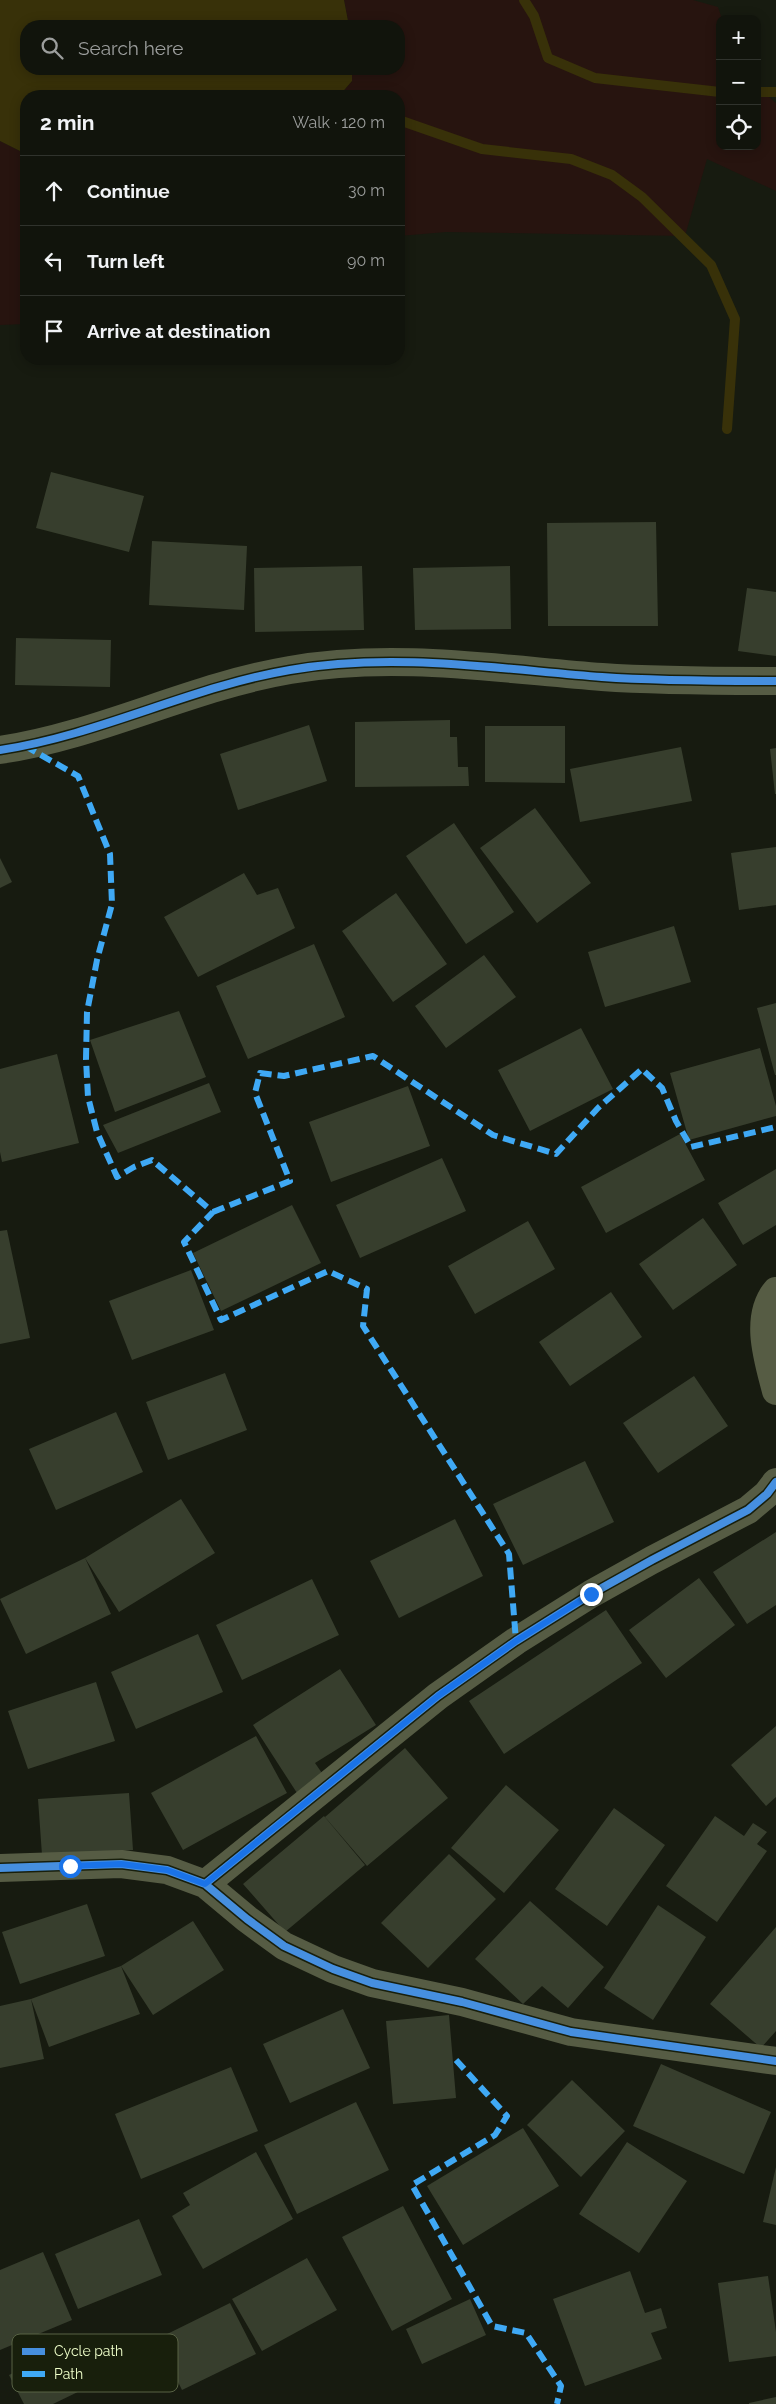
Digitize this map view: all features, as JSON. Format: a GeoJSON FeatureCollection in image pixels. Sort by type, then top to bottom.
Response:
{"type":"FeatureCollection","features":[{"type":"Feature","properties":{"kind":"street"},"geometry":{"type":"LineString","coordinates":[[0,750],[25,746],[100,727],[175,699],[239,682],[290,670],[344,664],[429,662],[604,677],[776,681]]}},
{"type":"Feature","properties":{"kind":"street"},"geometry":{"type":"LineString","coordinates":[[776,1290],[769,1300],[765,1326],[766,1352],[776,1391]]}},
{"type":"Feature","properties":{"kind":"street"},"geometry":{"type":"LineString","coordinates":[[205,1884],[438,1696],[500,1652],[591,1594],[748,1510],[767,1494],[776,1482]]}},
{"type":"Feature","properties":{"kind":"street"},"geometry":{"type":"LineString","coordinates":[[0,1868],[121,1864],[167,1870],[205,1884],[247,1919],[284,1946],[333,1970],[372,1983],[452,2000],[571,2032],[776,2061]]}},
{"type":"Feature","properties":{"kind":"shaded area"},"geometry":{"type":"Polygon","coordinates":[[[0,0],[344,0],[348,20],[20,20],[20,75],[352,75],[352,81],[344,90],[20,90],[20,151],[0,141],[0,0]]]}},
{"type":"Feature","properties":{"kind":"shaded area"},"geometry":{"type":"Polygon","coordinates":[[[344,0],[693,0],[718,7],[721,15],[716,15],[716,150],[761,150],[761,90],[776,103],[776,191],[707,159],[685,236],[446,232],[405,235],[405,90],[344,90],[352,81],[352,75],[405,75],[405,20],[348,20],[344,0]]]}},
{"type":"Feature","properties":{"kind":"shaded area"},"geometry":{"type":"Polygon","coordinates":[[[0,141],[20,151],[20,324],[0,325],[0,141]]]}},
{"type":"Feature","properties":{"kind":"building"},"geometry":{"type":"Polygon","coordinates":[[[51,472],[144,496],[129,552],[36,528],[51,472]]]}},
{"type":"Feature","properties":{"kind":"building"},"geometry":{"type":"Polygon","coordinates":[[[656,522],[658,626],[548,626],[547,523],[656,522]]]}},
{"type":"Feature","properties":{"kind":"building"},"geometry":{"type":"Polygon","coordinates":[[[152,541],[247,546],[244,610],[149,605],[152,541]]]}},
{"type":"Feature","properties":{"kind":"building"},"geometry":{"type":"Polygon","coordinates":[[[362,566],[364,630],[255,632],[254,568],[362,566]]]}},
{"type":"Feature","properties":{"kind":"building"},"geometry":{"type":"Polygon","coordinates":[[[510,566],[511,629],[415,630],[413,568],[510,566]]]}},
{"type":"Feature","properties":{"kind":"building"},"geometry":{"type":"Polygon","coordinates":[[[747,588],[776,592],[776,656],[738,651],[747,588]]]}},
{"type":"Feature","properties":{"kind":"building"},"geometry":{"type":"Polygon","coordinates":[[[16,638],[111,640],[110,687],[15,685],[16,638]]]}},
{"type":"Feature","properties":{"kind":"building"},"geometry":{"type":"Polygon","coordinates":[[[450,720],[450,737],[457,737],[458,767],[468,767],[469,786],[355,787],[355,722],[450,720]]]}},
{"type":"Feature","properties":{"kind":"building"},"geometry":{"type":"Polygon","coordinates":[[[309,725],[327,781],[238,810],[220,754],[309,725]]]}},
{"type":"Feature","properties":{"kind":"building"},"geometry":{"type":"Polygon","coordinates":[[[485,726],[565,726],[565,783],[485,782],[485,726]]]}},
{"type":"Feature","properties":{"kind":"building"},"geometry":{"type":"Polygon","coordinates":[[[681,747],[692,801],[580,822],[570,769],[681,747]]]}},
{"type":"Feature","properties":{"kind":"building"},"geometry":{"type":"Polygon","coordinates":[[[776,748],[776,794],[775,794],[770,749],[776,748]]]}},
{"type":"Feature","properties":{"kind":"building"},"geometry":{"type":"Polygon","coordinates":[[[535,808],[591,883],[537,923],[480,848],[535,808]]]}},
{"type":"Feature","properties":{"kind":"building"},"geometry":{"type":"Polygon","coordinates":[[[454,823],[514,912],[466,944],[406,856],[454,823]]]}},
{"type":"Feature","properties":{"kind":"building"},"geometry":{"type":"Polygon","coordinates":[[[776,847],[776,905],[739,910],[731,853],[776,847]]]}},
{"type":"Feature","properties":{"kind":"building"},"geometry":{"type":"Polygon","coordinates":[[[0,858],[12,882],[0,888],[0,858]]]}},
{"type":"Feature","properties":{"kind":"building"},"geometry":{"type":"Polygon","coordinates":[[[244,873],[257,895],[278,888],[295,928],[198,977],[164,917],[244,873]]]}},
{"type":"Feature","properties":{"kind":"building"},"geometry":{"type":"Polygon","coordinates":[[[396,893],[447,964],[393,1002],[342,931],[396,893]]]}},
{"type":"Feature","properties":{"kind":"building"},"geometry":{"type":"Polygon","coordinates":[[[674,926],[691,982],[605,1007],[588,952],[674,926]]]}},
{"type":"Feature","properties":{"kind":"building"},"geometry":{"type":"Polygon","coordinates":[[[314,944],[345,1017],[248,1059],[216,986],[314,944]]]}},
{"type":"Feature","properties":{"kind":"building"},"geometry":{"type":"Polygon","coordinates":[[[484,955],[516,997],[446,1048],[415,1006],[484,955]]]}},
{"type":"Feature","properties":{"kind":"building"},"geometry":{"type":"Polygon","coordinates":[[[776,1003],[776,1075],[775,1075],[757,1008],[776,1003]]]}},
{"type":"Feature","properties":{"kind":"building"},"geometry":{"type":"Polygon","coordinates":[[[179,1011],[206,1077],[115,1112],[90,1040],[179,1011]]]}},
{"type":"Feature","properties":{"kind":"building"},"geometry":{"type":"Polygon","coordinates":[[[581,1028],[613,1089],[530,1131],[498,1070],[581,1028]]]}},
{"type":"Feature","properties":{"kind":"building"},"geometry":{"type":"Polygon","coordinates":[[[760,1048],[776,1106],[776,1116],[689,1140],[670,1073],[760,1048]]]}},
{"type":"Feature","properties":{"kind":"building"},"geometry":{"type":"Polygon","coordinates":[[[57,1054],[79,1143],[2,1162],[0,1152],[0,1069],[57,1054]]]}},
{"type":"Feature","properties":{"kind":"building"},"geometry":{"type":"Polygon","coordinates":[[[209,1083],[221,1112],[118,1153],[103,1125],[209,1083]]]}},
{"type":"Feature","properties":{"kind":"building"},"geometry":{"type":"Polygon","coordinates":[[[408,1086],[430,1146],[331,1182],[309,1122],[408,1086]]]}},
{"type":"Feature","properties":{"kind":"building"},"geometry":{"type":"Polygon","coordinates":[[[680,1134],[705,1180],[606,1233],[581,1187],[680,1134]]]}},
{"type":"Feature","properties":{"kind":"building"},"geometry":{"type":"Polygon","coordinates":[[[442,1158],[466,1211],[360,1258],[336,1205],[442,1158]]]}},
{"type":"Feature","properties":{"kind":"building"},"geometry":{"type":"Polygon","coordinates":[[[776,1169],[776,1225],[743,1245],[718,1203],[776,1169]]]}},
{"type":"Feature","properties":{"kind":"building"},"geometry":{"type":"Polygon","coordinates":[[[292,1205],[321,1263],[221,1311],[193,1253],[292,1205]]]}},
{"type":"Feature","properties":{"kind":"building"},"geometry":{"type":"Polygon","coordinates":[[[703,1218],[737,1265],[673,1310],[639,1264],[703,1218]]]}},
{"type":"Feature","properties":{"kind":"building"},"geometry":{"type":"Polygon","coordinates":[[[528,1221],[555,1269],[475,1314],[448,1266],[528,1221]]]}},
{"type":"Feature","properties":{"kind":"building"},"geometry":{"type":"Polygon","coordinates":[[[7,1230],[30,1338],[0,1344],[0,1231],[7,1230]]]}},
{"type":"Feature","properties":{"kind":"building"},"geometry":{"type":"Polygon","coordinates":[[[191,1270],[214,1330],[132,1360],[109,1301],[191,1270]]]}},
{"type":"Feature","properties":{"kind":"building"},"geometry":{"type":"Polygon","coordinates":[[[611,1292],[642,1337],[570,1386],[539,1342],[611,1292]]]}},
{"type":"Feature","properties":{"kind":"building"},"geometry":{"type":"Polygon","coordinates":[[[225,1373],[247,1430],[168,1460],[146,1402],[225,1373]]]}},
{"type":"Feature","properties":{"kind":"building"},"geometry":{"type":"Polygon","coordinates":[[[694,1376],[728,1426],[658,1473],[623,1423],[694,1376]]]}},
{"type":"Feature","properties":{"kind":"building"},"geometry":{"type":"Polygon","coordinates":[[[116,1412],[143,1472],[56,1510],[29,1449],[116,1412]]]}},
{"type":"Feature","properties":{"kind":"building"},"geometry":{"type":"Polygon","coordinates":[[[585,1461],[614,1522],[523,1565],[493,1504],[585,1461]]]}},
{"type":"Feature","properties":{"kind":"building"},"geometry":{"type":"Polygon","coordinates":[[[181,1499],[215,1553],[119,1612],[85,1558],[181,1499]]]}},
{"type":"Feature","properties":{"kind":"building"},"geometry":{"type":"Polygon","coordinates":[[[455,1519],[483,1576],[399,1618],[370,1561],[455,1519]]]}},
{"type":"Feature","properties":{"kind":"building"},"geometry":{"type":"Polygon","coordinates":[[[776,1532],[776,1605],[747,1624],[713,1572],[776,1532]]]}},
{"type":"Feature","properties":{"kind":"building"},"geometry":{"type":"Polygon","coordinates":[[[85,1558],[111,1614],[26,1654],[0,1599],[85,1558]]]}},
{"type":"Feature","properties":{"kind":"building"},"geometry":{"type":"Polygon","coordinates":[[[699,1578],[735,1625],[666,1678],[629,1630],[699,1578]]]}},
{"type":"Feature","properties":{"kind":"building"},"geometry":{"type":"Polygon","coordinates":[[[312,1579],[339,1635],[242,1680],[216,1625],[312,1579]]]}},
{"type":"Feature","properties":{"kind":"building"},"geometry":{"type":"Polygon","coordinates":[[[606,1610],[642,1663],[504,1754],[469,1701],[606,1610]]]}},
{"type":"Feature","properties":{"kind":"building"},"geometry":{"type":"Polygon","coordinates":[[[198,1634],[223,1692],[136,1729],[111,1672],[198,1634]]]}},
{"type":"Feature","properties":{"kind":"building"},"geometry":{"type":"Polygon","coordinates":[[[340,1669],[376,1725],[315,1763],[324,1776],[297,1793],[253,1725],[340,1669]]]}},
{"type":"Feature","properties":{"kind":"building"},"geometry":{"type":"Polygon","coordinates":[[[96,1682],[115,1741],[28,1769],[8,1711],[96,1682]]]}},
{"type":"Feature","properties":{"kind":"building"},"geometry":{"type":"Polygon","coordinates":[[[776,1726],[776,1797],[766,1806],[731,1765],[776,1726]]]}},
{"type":"Feature","properties":{"kind":"building"},"geometry":{"type":"Polygon","coordinates":[[[256,1736],[287,1793],[183,1850],[151,1793],[256,1736]]]}},
{"type":"Feature","properties":{"kind":"building"},"geometry":{"type":"Polygon","coordinates":[[[405,1748],[448,1798],[367,1866],[325,1817],[405,1748]]]}},
{"type":"Feature","properties":{"kind":"building"},"geometry":{"type":"Polygon","coordinates":[[[506,1785],[559,1830],[504,1893],[451,1848],[506,1785]]]}},
{"type":"Feature","properties":{"kind":"building"},"geometry":{"type":"Polygon","coordinates":[[[129,1793],[133,1850],[42,1855],[38,1799],[129,1793]]]}},
{"type":"Feature","properties":{"kind":"building"},"geometry":{"type":"Polygon","coordinates":[[[614,1808],[665,1845],[607,1926],[555,1889],[614,1808]]]}},
{"type":"Feature","properties":{"kind":"building"},"geometry":{"type":"Polygon","coordinates":[[[324,1816],[365,1865],[285,1932],[243,1884],[324,1816]]]}},
{"type":"Feature","properties":{"kind":"building"},"geometry":{"type":"Polygon","coordinates":[[[715,1816],[744,1836],[753,1823],[767,1832],[757,1844],[767,1851],[717,1922],[666,1886],[715,1816]]]}},
{"type":"Feature","properties":{"kind":"building"},"geometry":{"type":"Polygon","coordinates":[[[449,1854],[496,1899],[428,1968],[381,1923],[449,1854]]]}},
{"type":"Feature","properties":{"kind":"building"},"geometry":{"type":"Polygon","coordinates":[[[530,1901],[604,1967],[568,2008],[542,1986],[523,2004],[475,1959],[530,1901]]]}},
{"type":"Feature","properties":{"kind":"building"},"geometry":{"type":"Polygon","coordinates":[[[87,1904],[105,1956],[20,1984],[2,1932],[87,1904]]]}},
{"type":"Feature","properties":{"kind":"building"},"geometry":{"type":"Polygon","coordinates":[[[658,1905],[706,1937],[653,2020],[604,1988],[658,1905]]]}},
{"type":"Feature","properties":{"kind":"building"},"geometry":{"type":"Polygon","coordinates":[[[193,1921],[224,1970],[153,2015],[121,1966],[193,1921]]]}},
{"type":"Feature","properties":{"kind":"building"},"geometry":{"type":"Polygon","coordinates":[[[776,1927],[776,2031],[761,2048],[710,2004],[776,1927]]]}},
{"type":"Feature","properties":{"kind":"building"},"geometry":{"type":"Polygon","coordinates":[[[121,1966],[140,2014],[49,2047],[31,1999],[121,1966]]]}},
{"type":"Feature","properties":{"kind":"building"},"geometry":{"type":"Polygon","coordinates":[[[31,1999],[44,2059],[0,2068],[0,2006],[31,1999]]]}},
{"type":"Feature","properties":{"kind":"building"},"geometry":{"type":"Polygon","coordinates":[[[343,2009],[370,2068],[290,2103],[263,2044],[343,2009]]]}},
{"type":"Feature","properties":{"kind":"building"},"geometry":{"type":"Polygon","coordinates":[[[449,2015],[456,2098],[393,2104],[386,2021],[449,2015]]]}},
{"type":"Feature","properties":{"kind":"building"},"geometry":{"type":"Polygon","coordinates":[[[661,2064],[771,2112],[744,2174],[633,2126],[661,2064]]]}},
{"type":"Feature","properties":{"kind":"building"},"geometry":{"type":"Polygon","coordinates":[[[231,2067],[258,2131],[141,2179],[115,2114],[231,2067]]]}},
{"type":"Feature","properties":{"kind":"building"},"geometry":{"type":"Polygon","coordinates":[[[572,2080],[625,2131],[581,2177],[527,2125],[572,2080]]]}},
{"type":"Feature","properties":{"kind":"building"},"geometry":{"type":"Polygon","coordinates":[[[356,2102],[389,2170],[297,2214],[264,2145],[356,2102]]]}},
{"type":"Feature","properties":{"kind":"building"},"geometry":{"type":"Polygon","coordinates":[[[523,2128],[559,2186],[463,2245],[427,2186],[523,2128]]]}},
{"type":"Feature","properties":{"kind":"building"},"geometry":{"type":"Polygon","coordinates":[[[627,2142],[687,2181],[639,2253],[579,2214],[627,2142]]]}},
{"type":"Feature","properties":{"kind":"building"},"geometry":{"type":"Polygon","coordinates":[[[256,2152],[293,2219],[203,2269],[172,2216],[190,2205],[183,2193],[256,2152]]]}},
{"type":"Feature","properties":{"kind":"building"},"geometry":{"type":"Polygon","coordinates":[[[776,2167],[776,2225],[763,2222],[776,2167]]]}},
{"type":"Feature","properties":{"kind":"building"},"geometry":{"type":"Polygon","coordinates":[[[403,2206],[452,2299],[392,2331],[342,2237],[403,2206]]]}},
{"type":"Feature","properties":{"kind":"building"},"geometry":{"type":"Polygon","coordinates":[[[139,2219],[162,2275],[78,2309],[55,2254],[139,2219]]]}},
{"type":"Feature","properties":{"kind":"building"},"geometry":{"type":"Polygon","coordinates":[[[43,2252],[72,2320],[38,2334],[12,2334],[12,2345],[0,2350],[0,2270],[43,2252]]]}},
{"type":"Feature","properties":{"kind":"building"},"geometry":{"type":"Polygon","coordinates":[[[307,2258],[337,2310],[262,2351],[232,2299],[307,2258]]]}},
{"type":"Feature","properties":{"kind":"building"},"geometry":{"type":"Polygon","coordinates":[[[630,2271],[645,2313],[661,2308],[667,2328],[651,2333],[662,2359],[585,2386],[553,2299],[630,2271]]]}},
{"type":"Feature","properties":{"kind":"building"},"geometry":{"type":"Polygon","coordinates":[[[768,2276],[776,2332],[776,2356],[729,2362],[718,2283],[768,2276]]]}},
{"type":"Feature","properties":{"kind":"building"},"geometry":{"type":"Polygon","coordinates":[[[470,2299],[486,2335],[422,2364],[406,2329],[470,2299]]]}},
{"type":"Feature","properties":{"kind":"building"},"geometry":{"type":"Polygon","coordinates":[[[230,2303],[256,2354],[182,2390],[178,2382],[178,2334],[167,2334],[230,2303]]]}},
{"type":"Feature","properties":{"kind":"building"},"geometry":{"type":"Polygon","coordinates":[[[18,2392],[78,2392],[53,2404],[24,2404],[18,2392]]]}},
{"type":"Feature","properties":{"kind":"building"},"geometry":{"type":"Polygon","coordinates":[[[776,2397],[776,2404],[749,2404],[749,2403],[776,2397]]]}},
{"type":"Feature","properties":{"kind":"waterway"},"geometry":{"type":"LineString","coordinates":[[524,0],[534,16],[548,58],[595,78],[716,92]]}},
{"type":"Feature","properties":{"kind":"waterway"},"geometry":{"type":"LineString","coordinates":[[761,92],[776,92]]}},
{"type":"Feature","properties":{"kind":"waterway"},"geometry":{"type":"LineString","coordinates":[[405,122],[482,149],[571,159],[612,175],[642,197],[711,265],[735,319],[727,429]]}},
{"type":"Feature","properties":{"kind":"marked path"},"geometry":{"type":"LineString","coordinates":[[25,746],[78,776],[110,854],[112,904],[97,960],[87,1012],[86,1059],[88,1097],[97,1132],[117,1177],[134,1167],[152,1160],[213,1212],[184,1242],[221,1320],[328,1271],[367,1289],[363,1326],[509,1554],[516,1641]]}},
{"type":"Feature","properties":{"kind":"marked path"},"geometry":{"type":"LineString","coordinates":[[213,1212],[290,1181],[255,1093],[260,1073],[284,1076],[373,1056],[493,1135],[556,1154],[598,1108],[642,1069],[662,1088],[676,1121],[691,1147],[776,1127]]}},
{"type":"Feature","properties":{"kind":"marked path"},"geometry":{"type":"LineString","coordinates":[[456,2060],[507,2116],[495,2135],[412,2185],[492,2326],[526,2333],[561,2386],[557,2404]]}},
{"type":"Feature","properties":{"kind":"cycle path"},"geometry":{"type":"LineString","coordinates":[[0,750],[73,734],[253,678],[290,670],[329,665],[407,662],[602,677],[776,681]]}},
{"type":"Feature","properties":{"kind":"cycle path"},"geometry":{"type":"LineString","coordinates":[[205,1884],[438,1696],[516,1641],[591,1594],[748,1510],[767,1494],[776,1482]]}},
{"type":"Feature","properties":{"kind":"cycle path"},"geometry":{"type":"LineString","coordinates":[[0,1868],[121,1864],[167,1870],[205,1884],[247,1919],[284,1946],[333,1969],[372,1983],[462,2002],[571,2032],[776,2061]]}},
{"type":"Feature","properties":{"kind":"route"},"geometry":{"type":"LineString","coordinates":[[70,1866],[121,1864],[167,1870],[205,1884],[438,1696],[516,1641],[591,1594]]}}]}
